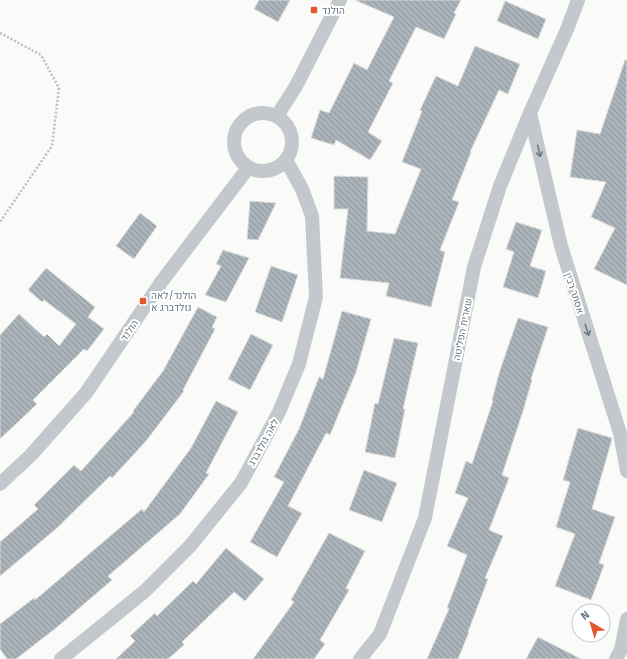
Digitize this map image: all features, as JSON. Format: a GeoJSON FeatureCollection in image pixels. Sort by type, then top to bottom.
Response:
{"type":"FeatureCollection","features":[{"type":"Feature","properties":{"kind":"street"},"geometry":{"type":"LineString","coordinates":[[277,116],[296,86],[340,0]]}},
{"type":"Feature","properties":{"kind":"street","name":"שארית הפליטה"},"geometry":{"type":"LineString","coordinates":[[360,659],[380,634],[425,518],[474,267],[500,186],[568,27],[578,0]]}},
{"type":"Feature","properties":{"kind":"street"},"geometry":{"type":"LineString","coordinates":[[256,113],[266,113],[277,116],[286,124],[292,135],[292,146],[286,160],[273,170],[263,172],[248,168],[239,160],[234,149],[233,139],[236,129],[245,119],[256,113]]}},
{"type":"Feature","properties":{"kind":"street","name":"אסתר רבין"},"geometry":{"type":"LineString","coordinates":[[530,113],[560,246],[620,433],[627,471]]}},
{"type":"Feature","properties":{"kind":"street","name":"לאה גולדברג"},"geometry":{"type":"LineString","coordinates":[[62,659],[145,591],[190,546],[241,483],[280,412],[299,364],[316,297],[312,216],[302,189],[286,160]]}},
{"type":"Feature","properties":{"kind":"street","name":"הולנד"},"geometry":{"type":"LineString","coordinates":[[0,484],[31,455],[86,393],[162,281],[248,168]]}},
{"type":"Feature","properties":{"kind":"street"},"geometry":{"type":"LineString","coordinates":[[616,659],[621,650],[627,619]]}},
{"type":"Feature","properties":{"kind":"path"},"geometry":{"type":"LineString","coordinates":[[0,33],[41,55],[59,88],[52,146],[0,222]]}},
{"type":"Feature","properties":{"kind":"building"},"geometry":{"type":"Polygon","coordinates":[[[259,0],[290,0],[278,22],[254,9],[259,0]]]}},
{"type":"Feature","properties":{"kind":"building"},"geometry":{"type":"Polygon","coordinates":[[[355,0],[461,0],[454,13],[456,14],[444,39],[416,27],[389,81],[393,83],[368,132],[382,141],[370,160],[336,140],[334,145],[311,138],[320,110],[329,113],[354,63],[367,70],[394,17],[355,0]]]}},
{"type":"Feature","properties":{"kind":"building"},"geometry":{"type":"Polygon","coordinates":[[[505,1],[546,19],[538,39],[497,21],[505,1]]]}},
{"type":"Feature","properties":{"kind":"building"},"geometry":{"type":"Polygon","coordinates":[[[475,46],[520,64],[508,94],[499,90],[470,152],[452,200],[459,202],[440,250],[445,252],[431,307],[386,296],[389,283],[340,278],[348,209],[334,209],[334,176],[368,177],[367,231],[395,234],[421,169],[402,162],[422,111],[420,110],[436,76],[458,86],[475,46]]]}},
{"type":"Feature","properties":{"kind":"building"},"geometry":{"type":"Polygon","coordinates":[[[625,60],[627,60],[627,285],[594,269],[615,228],[591,217],[606,182],[570,177],[577,130],[600,134],[625,60]]]}},
{"type":"Feature","properties":{"kind":"building"},"geometry":{"type":"Polygon","coordinates":[[[250,201],[276,203],[258,240],[247,239],[250,201]]]}},
{"type":"Feature","properties":{"kind":"building"},"geometry":{"type":"Polygon","coordinates":[[[140,213],[157,226],[134,259],[116,246],[140,213]]]}},
{"type":"Feature","properties":{"kind":"building"},"geometry":{"type":"Polygon","coordinates":[[[516,222],[542,230],[530,266],[546,271],[538,298],[503,287],[514,252],[506,249],[516,222]]]}},
{"type":"Feature","properties":{"kind":"building"},"geometry":{"type":"Polygon","coordinates":[[[223,250],[249,258],[226,302],[205,295],[221,266],[216,264],[223,250]]]}},
{"type":"Feature","properties":{"kind":"building"},"geometry":{"type":"Polygon","coordinates":[[[271,266],[298,275],[282,322],[255,312],[271,266]]]}},
{"type":"Feature","properties":{"kind":"building"},"geometry":{"type":"Polygon","coordinates":[[[46,268],[95,307],[88,317],[104,329],[87,351],[84,349],[33,400],[37,404],[0,439],[0,335],[19,314],[44,337],[47,334],[59,346],[76,324],[44,300],[42,302],[28,290],[46,268]]]}},
{"type":"Feature","properties":{"kind":"building"},"geometry":{"type":"Polygon","coordinates":[[[198,307],[217,317],[212,327],[215,329],[183,390],[184,391],[146,441],[112,478],[110,476],[57,528],[0,576],[0,542],[38,509],[34,505],[74,465],[81,471],[134,412],[133,411],[163,371],[198,307]]]}},
{"type":"Feature","properties":{"kind":"building"},"geometry":{"type":"Polygon","coordinates":[[[342,311],[371,319],[356,372],[330,435],[326,433],[288,506],[302,513],[277,557],[250,542],[284,482],[274,477],[299,429],[319,377],[323,379],[342,311]]]}},
{"type":"Feature","properties":{"kind":"building"},"geometry":{"type":"Polygon","coordinates":[[[518,318],[548,327],[502,475],[509,478],[489,530],[503,536],[485,578],[488,579],[458,659],[427,659],[449,609],[447,608],[467,555],[447,546],[468,498],[455,493],[466,461],[472,464],[493,401],[500,370],[518,318]]]}},
{"type":"Feature","properties":{"kind":"building"},"geometry":{"type":"Polygon","coordinates":[[[251,334],[273,345],[250,390],[228,379],[251,334]]]}},
{"type":"Feature","properties":{"kind":"building"},"geometry":{"type":"Polygon","coordinates":[[[394,338],[418,343],[403,409],[405,409],[395,458],[365,452],[375,403],[378,404],[394,338]]]}},
{"type":"Feature","properties":{"kind":"building"},"geometry":{"type":"Polygon","coordinates":[[[216,401],[238,412],[206,473],[209,474],[180,514],[108,576],[112,580],[56,628],[16,659],[7,659],[0,649],[0,624],[34,598],[35,600],[142,509],[144,512],[191,448],[216,401]]]}},
{"type":"Feature","properties":{"kind":"building"},"geometry":{"type":"Polygon","coordinates":[[[578,428],[612,438],[592,509],[615,517],[599,563],[604,565],[591,600],[555,586],[575,534],[556,527],[570,482],[563,480],[578,428]]]}},
{"type":"Feature","properties":{"kind":"building"},"geometry":{"type":"Polygon","coordinates":[[[364,470],[397,483],[382,522],[349,510],[364,470]]]}},
{"type":"Feature","properties":{"kind":"building"},"geometry":{"type":"Polygon","coordinates":[[[329,533],[365,551],[346,588],[349,590],[320,640],[325,644],[314,659],[253,659],[294,602],[291,600],[329,533]]]}},
{"type":"Feature","properties":{"kind":"building"},"geometry":{"type":"Polygon","coordinates":[[[226,548],[264,579],[245,601],[234,592],[182,642],[184,645],[168,659],[116,659],[135,641],[130,636],[155,613],[157,616],[193,581],[196,584],[226,548]]]}},
{"type":"Feature","properties":{"kind":"building"},"geometry":{"type":"Polygon","coordinates":[[[538,637],[581,659],[526,659],[538,637]]]}},
{"type":"Feature","properties":{"kind":"place","name":"הולנד"},"geometry":{"type":"Point","coordinates":[314,10]}},
{"type":"Feature","properties":{"kind":"place","name":"הולנד/לאה גולדברג א"},"geometry":{"type":"Point","coordinates":[143,301]}}]}
